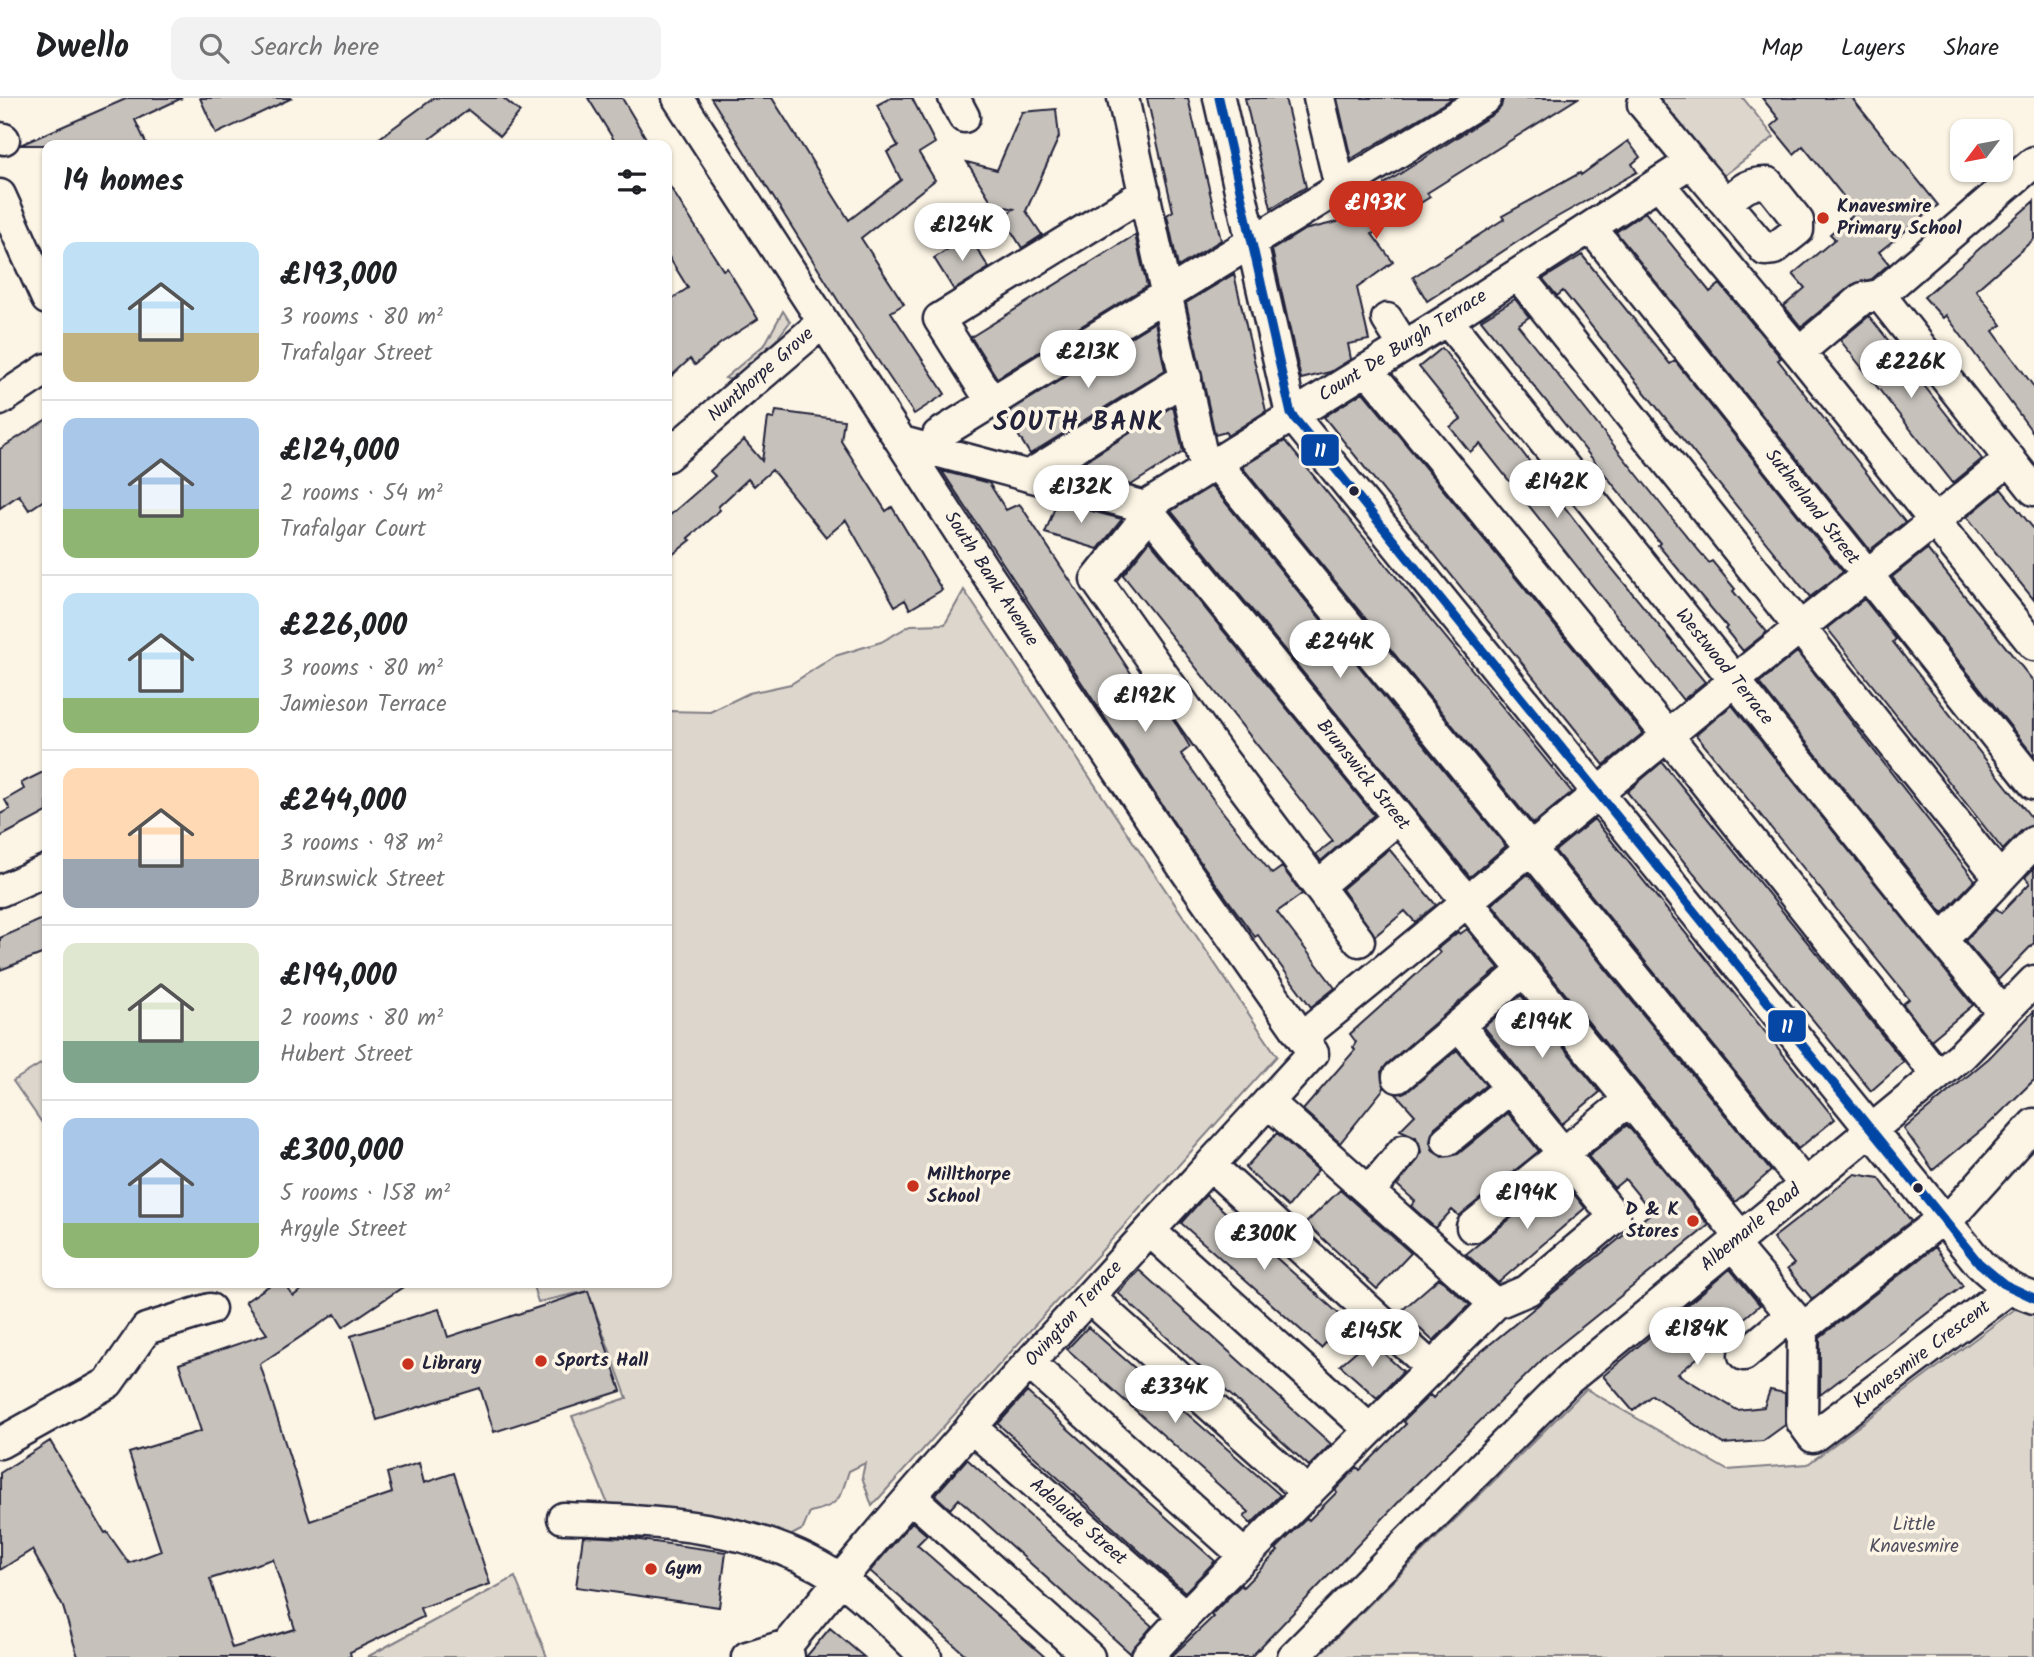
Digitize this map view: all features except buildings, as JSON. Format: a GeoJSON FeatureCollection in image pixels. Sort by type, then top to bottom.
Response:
{"type":"FeatureCollection","features":[{"type":"Feature","properties":{"kind":"street","name":"South Bank Avenue"},"geometry":{"type":"LineString","coordinates":[[678,98],[901,442],[1183,867],[1307,1045]]}},
{"type":"Feature","properties":{"kind":"street"},"geometry":{"type":"LineString","coordinates":[[1123,98],[1186,378],[1211,466],[1531,850],[1804,1184]]}},
{"type":"Feature","properties":{"kind":"street"},"geometry":{"type":"LineString","coordinates":[[1219,98],[1291,414],[1979,1264],[2027,1293]]}},
{"type":"Feature","properties":{"kind":"street"},"geometry":{"type":"LineString","coordinates":[[1318,98],[1340,187]]}},
{"type":"Feature","properties":{"kind":"street"},"geometry":{"type":"LineString","coordinates":[[933,451],[938,435],[1486,98]]}},
{"type":"Feature","properties":{"kind":"street"},"geometry":{"type":"LineString","coordinates":[[1643,104],[1727,202]]}},
{"type":"Feature","properties":{"kind":"street","name":"Count De Burgh Terrace"},"geometry":{"type":"LineString","coordinates":[[1145,507],[1592,229],[1691,162]]}},
{"type":"Feature","properties":{"kind":"street"},"geometry":{"type":"LineString","coordinates":[[1799,352],[1863,298],[1880,295],[2034,162]]}},
{"type":"Feature","properties":{"kind":"street"},"geometry":{"type":"LineString","coordinates":[[1659,184],[1799,352],[2034,645]]}},
{"type":"Feature","properties":{"kind":"street"},"geometry":{"type":"LineString","coordinates":[[992,401],[939,319],[1145,193]]}},
{"type":"Feature","properties":{"kind":"street"},"geometry":{"type":"LineString","coordinates":[[0,195],[27,224],[42,280]]}},
{"type":"Feature","properties":{"kind":"street","name":"Sutherland Street"},"geometry":{"type":"LineString","coordinates":[[1592,229],[2034,784]]}},
{"type":"Feature","properties":{"kind":"street"},"geometry":{"type":"LineString","coordinates":[[1518,275],[2000,878]]}},
{"type":"Feature","properties":{"kind":"street"},"geometry":{"type":"LineString","coordinates":[[1880,295],[2034,490]]}},
{"type":"Feature","properties":{"kind":"street"},"geometry":{"type":"LineString","coordinates":[[1387,319],[1404,346]]}},
{"type":"Feature","properties":{"kind":"street","name":"Westwood Terrace"},"geometry":{"type":"LineString","coordinates":[[1447,320],[2003,1013]]}},
{"type":"Feature","properties":{"kind":"street","name":"Nunthorpe Grove"},"geometry":{"type":"LineString","coordinates":[[672,452],[823,322]]}},
{"type":"Feature","properties":{"kind":"street"},"geometry":{"type":"LineString","coordinates":[[1367,369],[1668,736],[1937,1075]]}},
{"type":"Feature","properties":{"kind":"street"},"geometry":{"type":"LineString","coordinates":[[0,400],[42,372]]}},
{"type":"Feature","properties":{"kind":"street"},"geometry":{"type":"LineString","coordinates":[[1028,476],[1186,378]]}},
{"type":"Feature","properties":{"kind":"street"},"geometry":{"type":"LineString","coordinates":[[901,442],[1145,507],[1139,526],[1096,580],[1220,756],[1359,941]]}},
{"type":"Feature","properties":{"kind":"street","name":"Ovington Terrace"},"geometry":{"type":"LineString","coordinates":[[788,1651],[840,1579],[971,1427],[1268,1102],[1307,1045],[1598,792],[2010,459]]}},
{"type":"Feature","properties":{"kind":"street","name":"Brunswick Street"},"geometry":{"type":"LineString","coordinates":[[1145,507],[1629,1100],[1797,1322]]}},
{"type":"Feature","properties":{"kind":"street"},"geometry":{"type":"LineString","coordinates":[[1318,886],[1398,818]]}},
{"type":"Feature","properties":{"kind":"street"},"geometry":{"type":"LineString","coordinates":[[1942,940],[2034,842]]}},
{"type":"Feature","properties":{"kind":"street"},"geometry":{"type":"LineString","coordinates":[[0,891],[42,872]]}},
{"type":"Feature","properties":{"kind":"street"},"geometry":{"type":"LineString","coordinates":[[1398,1077],[1523,971]]}},
{"type":"Feature","properties":{"kind":"street","name":"Albemarle Road"},"geometry":{"type":"LineString","coordinates":[[1293,1657],[1569,1379],[1937,1075],[2034,981]]}},
{"type":"Feature","properties":{"kind":"street"},"geometry":{"type":"LineString","coordinates":[[1147,1657],[1495,1304],[1528,1290],[1615,1217],[1459,1025]]}},
{"type":"Feature","properties":{"kind":"street"},"geometry":{"type":"LineString","coordinates":[[1447,1140],[1510,1088]]}},
{"type":"Feature","properties":{"kind":"street"},"geometry":{"type":"LineString","coordinates":[[1472,1227],[1629,1100]]}},
{"type":"Feature","properties":{"kind":"street"},"geometry":{"type":"LineString","coordinates":[[1268,1102],[1495,1304]]}},
{"type":"Feature","properties":{"kind":"street"},"geometry":{"type":"LineString","coordinates":[[1744,1355],[1797,1322],[1944,1220],[2034,1124]]}},
{"type":"Feature","properties":{"kind":"street"},"geometry":{"type":"LineString","coordinates":[[1369,1192],[1404,1150]]}},
{"type":"Feature","properties":{"kind":"street"},"geometry":{"type":"LineString","coordinates":[[1210,1166],[1432,1368]]}},
{"type":"Feature","properties":{"kind":"street"},"geometry":{"type":"LineString","coordinates":[[1150,1231],[1370,1430]]}},
{"type":"Feature","properties":{"kind":"street","name":"Knavesmire Crescent"},"geometry":{"type":"LineString","coordinates":[[1797,1322],[1802,1422],[1813,1437],[2027,1293]]}},
{"type":"Feature","properties":{"kind":"street"},"geometry":{"type":"LineString","coordinates":[[1089,1297],[1308,1493]]}},
{"type":"Feature","properties":{"kind":"street"},"geometry":{"type":"LineString","coordinates":[[0,1443],[108,1382],[146,1328],[210,1309]]}},
{"type":"Feature","properties":{"kind":"street"},"geometry":{"type":"LineString","coordinates":[[1029,1363],[1245,1556]]}},
{"type":"Feature","properties":{"kind":"street","name":"Adelaide Street"},"geometry":{"type":"LineString","coordinates":[[971,1427],[1185,1616]]}},
{"type":"Feature","properties":{"kind":"street"},"geometry":{"type":"LineString","coordinates":[[911,1497],[1089,1657]]}},
{"type":"Feature","properties":{"kind":"street"},"geometry":{"type":"LineString","coordinates":[[563,1518],[648,1520],[700,1527],[762,1543],[840,1579],[926,1657]]}},
{"type":"Feature","properties":{"kind":"street"},"geometry":{"type":"LineString","coordinates":[[747,1657],[788,1651]]}},
{"type":"Feature","properties":{"kind":"green space"},"geometry":{"type":"Polygon","coordinates":[[[1660,98],[1743,98],[1774,137],[1722,177],[1660,98]]]}},
{"type":"Feature","properties":{"kind":"green space"},"geometry":{"type":"Polygon","coordinates":[[[783,311],[790,322],[776,340],[731,380],[725,378],[765,344],[783,311]]]}},
{"type":"Feature","properties":{"kind":"green space"},"geometry":{"type":"Polygon","coordinates":[[[964,590],[1277,1056],[872,1506],[862,1477],[865,1463],[849,1471],[841,1494],[833,1504],[810,1512],[803,1529],[788,1537],[769,1527],[609,1507],[572,1416],[627,1398],[588,1291],[538,1302],[534,1288],[672,1288],[672,711],[710,712],[749,693],[791,684],[835,656],[881,642],[911,625],[945,624],[964,590]]]}},
{"type":"Feature","properties":{"kind":"green space"},"geometry":{"type":"Polygon","coordinates":[[[42,1063],[42,1123],[13,1081],[42,1063]]]}},
{"type":"Feature","properties":{"kind":"green space","name":"Little Knavesmire"},"geometry":{"type":"Polygon","coordinates":[[[2015,1309],[2034,1314],[2034,1657],[1317,1657],[1586,1389],[1727,1470],[1808,1464],[2015,1309]]]}},
{"type":"Feature","properties":{"kind":"green space"},"geometry":{"type":"Polygon","coordinates":[[[515,1577],[547,1657],[367,1657],[515,1577]]]}},
{"type":"Feature","properties":{"kind":"transit line","name":"11"},"geometry":{"type":"LineString","coordinates":[[1219,98],[1291,414],[1979,1263],[2004,1284],[2034,1298]]}},
{"type":"Feature","properties":{"kind":"place","name":"Knavesmire Primary School"},"geometry":{"type":"Point","coordinates":[1823,218]}},
{"type":"Feature","properties":{"kind":"place","name":"Millthorpe School"},"geometry":{"type":"Point","coordinates":[913,1186]}},
{"type":"Feature","properties":{"kind":"place","name":"D & K Stores"},"geometry":{"type":"Point","coordinates":[1693,1221]}},
{"type":"Feature","properties":{"kind":"place","name":"Sports Hall"},"geometry":{"type":"Point","coordinates":[541,1361]}},
{"type":"Feature","properties":{"kind":"place","name":"Library"},"geometry":{"type":"Point","coordinates":[408,1364]}},
{"type":"Feature","properties":{"kind":"place","name":"Gym"},"geometry":{"type":"Point","coordinates":[651,1569]}},
{"type":"Feature","properties":{"kind":"district","name":"SOUTH BANK"},"geometry":{"type":"Point","coordinates":[1079,423]}}]}
